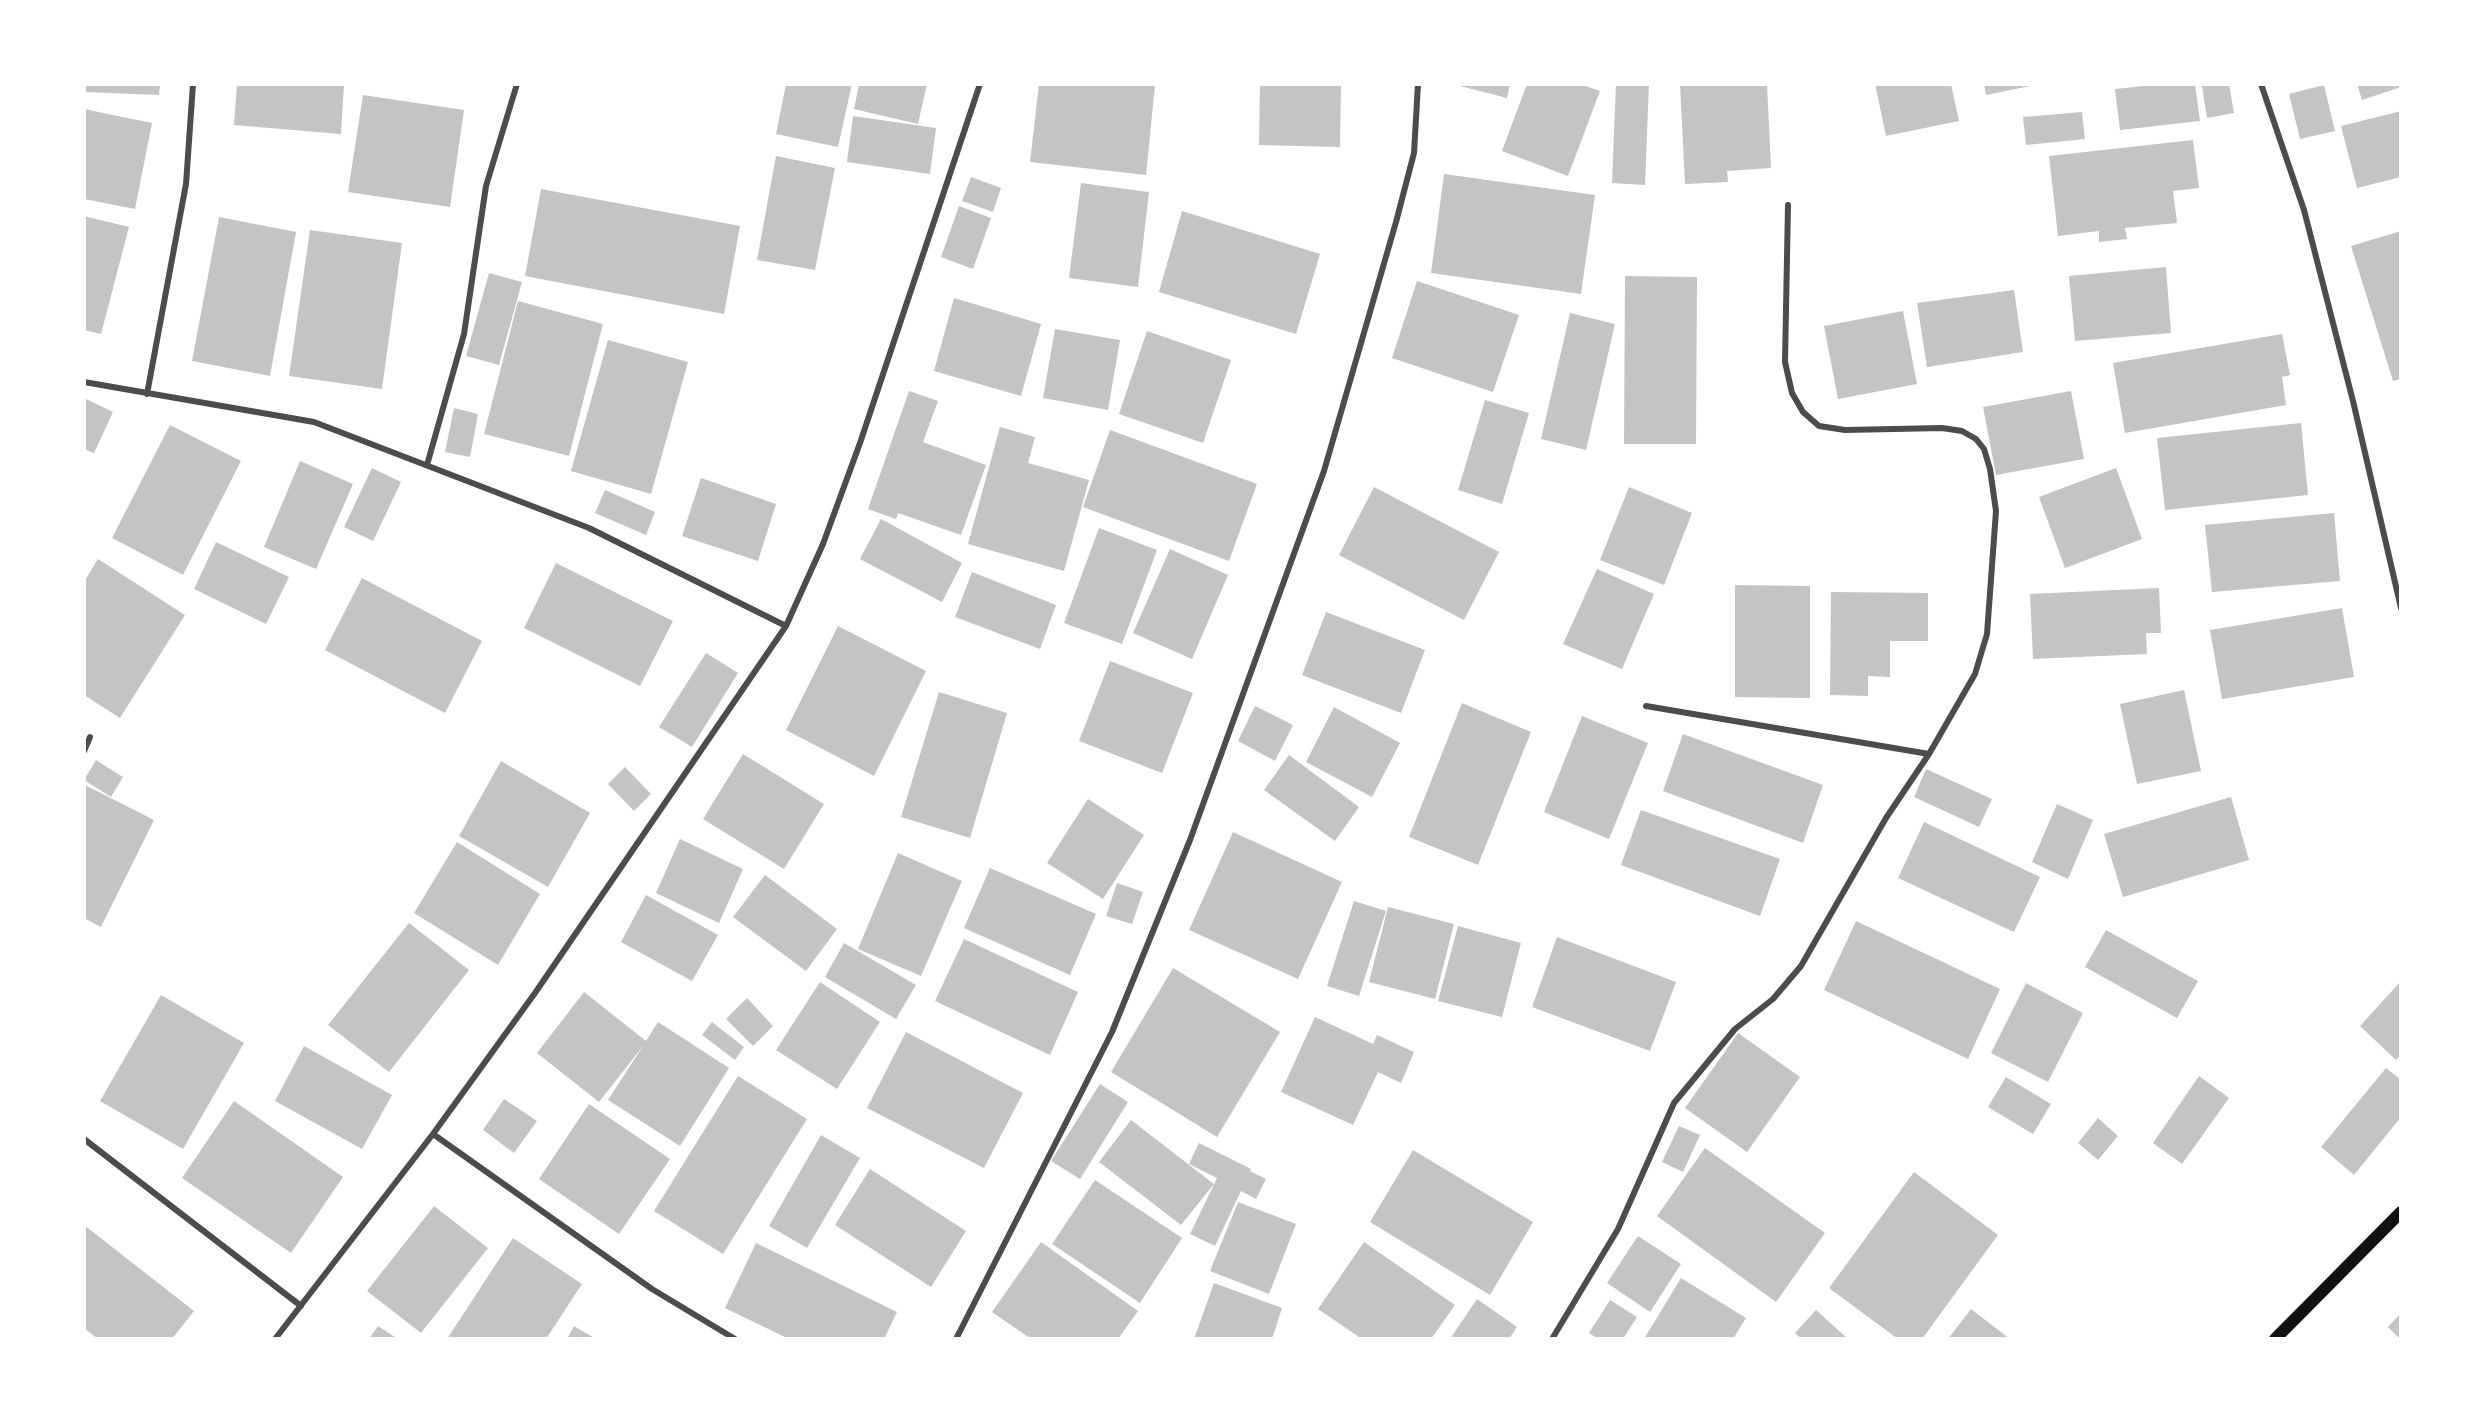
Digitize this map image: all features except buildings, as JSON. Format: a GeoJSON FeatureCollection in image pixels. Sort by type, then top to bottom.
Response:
{"type":"FeatureCollection","features":[{"type":"Feature","properties":{"kind":"main road"},"geometry":{"type":"LineString","coordinates":[[2275,1339],[2401,1212]]}},
{"type":"Feature","properties":{"kind":"street"},"geometry":{"type":"LineString","coordinates":[[147,394],[186,184],[193,84]]}},
{"type":"Feature","properties":{"kind":"street"},"geometry":{"type":"LineString","coordinates":[[428,465],[464,334],[486,186],[517,84]]}},
{"type":"Feature","properties":{"kind":"street"},"geometry":{"type":"LineString","coordinates":[[275,1339],[433,1134],[535,993],[786,626],[823,544],[860,443],[980,84]]}},
{"type":"Feature","properties":{"kind":"street"},"geometry":{"type":"LineString","coordinates":[[956,1339],[1112,1032],[1190,840],[1324,471],[1396,222],[1413,153],[1418,84]]}},
{"type":"Feature","properties":{"kind":"street"},"geometry":{"type":"LineString","coordinates":[[2261,84],[2304,210],[2353,401],[2401,608]]}},
{"type":"Feature","properties":{"kind":"street"},"geometry":{"type":"LineString","coordinates":[[1552,1339],[1618,1229],[1674,1104],[1735,1029],[1773,999],[1801,966],[1887,818],[1929,754],[1975,674],[1987,634],[1996,511],[1990,470],[1984,449],[1976,439],[1962,430],[1942,428],[1845,430],[1819,426],[1803,412],[1792,393],[1785,362],[1788,205]]}},
{"type":"Feature","properties":{"kind":"street"},"geometry":{"type":"LineString","coordinates":[[84,382],[314,422],[590,528],[786,626]]}},
{"type":"Feature","properties":{"kind":"street"},"geometry":{"type":"LineString","coordinates":[[1646,706],[1929,754]]}},
{"type":"Feature","properties":{"kind":"street"},"geometry":{"type":"LineString","coordinates":[[84,751],[90,737]]}},
{"type":"Feature","properties":{"kind":"street"},"geometry":{"type":"LineString","coordinates":[[433,1134],[652,1288],[735,1339]]}},
{"type":"Feature","properties":{"kind":"street"},"geometry":{"type":"LineString","coordinates":[[84,1139],[301,1306]]}}]}
